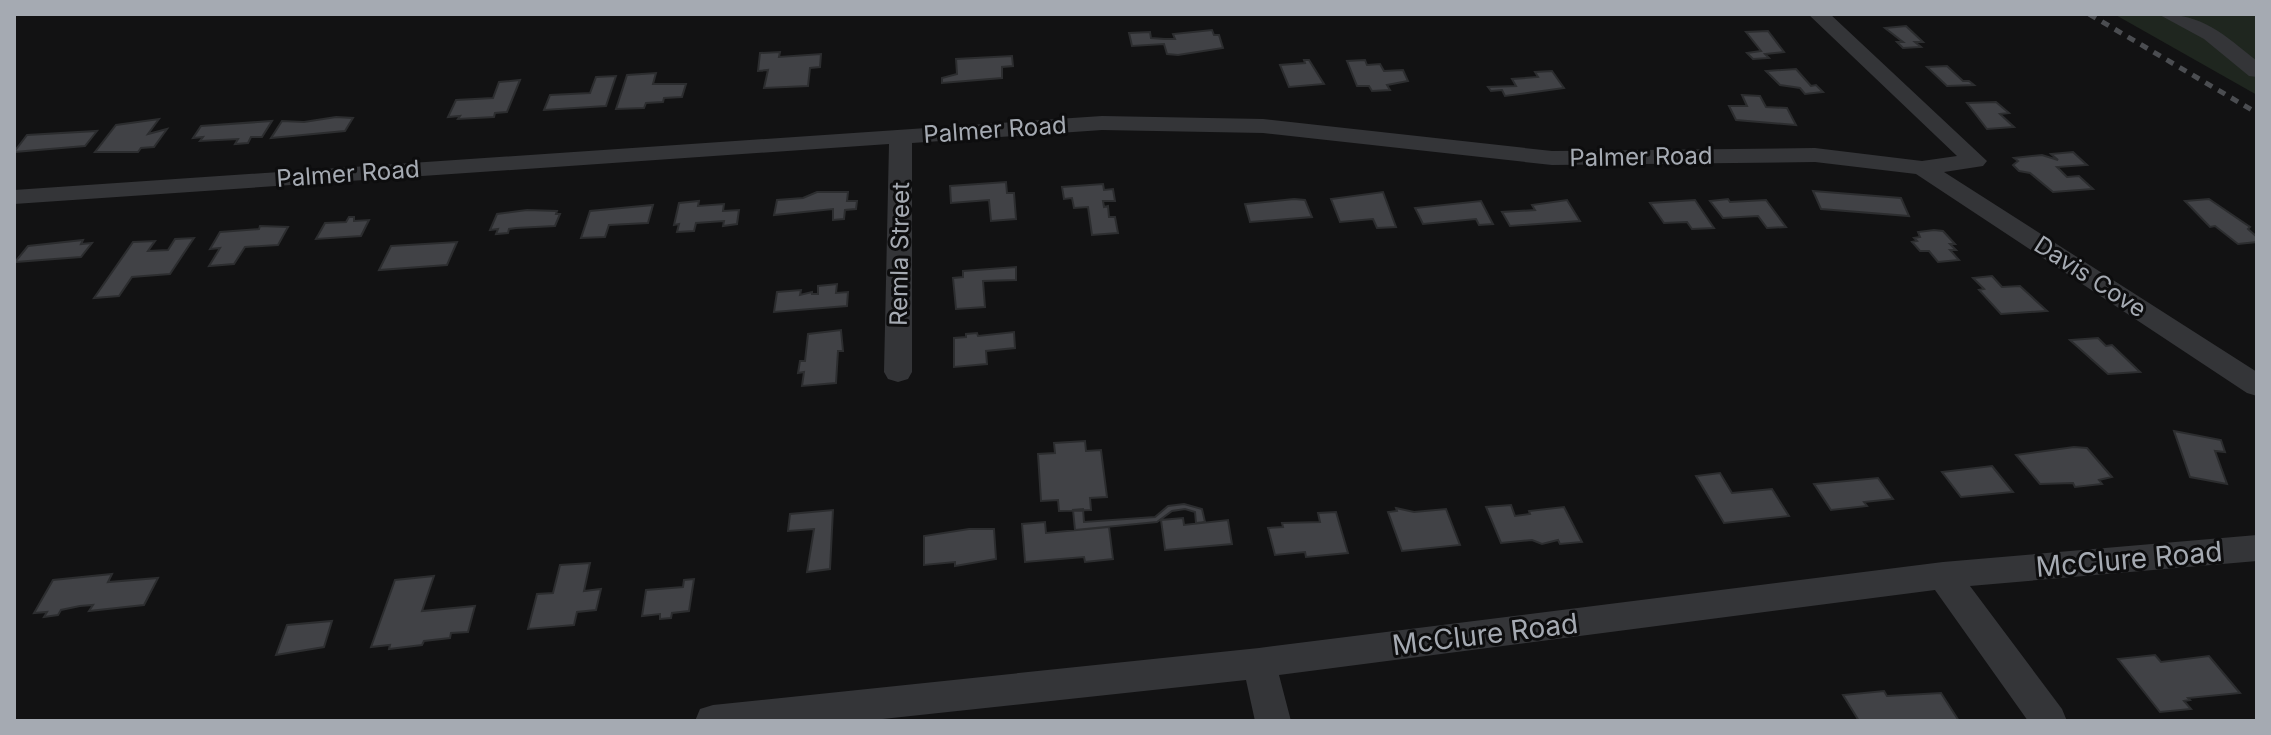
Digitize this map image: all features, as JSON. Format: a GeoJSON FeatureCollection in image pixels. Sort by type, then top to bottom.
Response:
{"type":"FeatureCollection","features":[{"type":"Feature","properties":{"kind":"street","name":"Palmer Road"},"geometry":{"type":"LineString","coordinates":[[14,197],[1102,123],[1263,126],[1552,158],[1815,155],[1922,168],[1975,161],[1818,14]]}},
{"type":"Feature","properties":{"kind":"street"},"geometry":{"type":"LineString","coordinates":[[2168,14],[2211,35],[2257,71]]}},
{"type":"Feature","properties":{"kind":"street","name":"Remla Street"},"geometry":{"type":"LineString","coordinates":[[898,372],[901,136]]}},
{"type":"Feature","properties":{"kind":"street","name":"Davis Cove"},"geometry":{"type":"LineString","coordinates":[[1922,168],[2257,386]]}},
{"type":"Feature","properties":{"kind":"street","name":"McClure Road"},"geometry":{"type":"LineString","coordinates":[[713,721],[1259,663],[1943,575],[2257,548]]}},
{"type":"Feature","properties":{"kind":"street"},"geometry":{"type":"LineString","coordinates":[[1943,575],[2049,721]]}},
{"type":"Feature","properties":{"kind":"street"},"geometry":{"type":"LineString","coordinates":[[1259,663],[1273,721]]}},
{"type":"Feature","properties":{"kind":"shaded area"},"geometry":{"type":"Polygon","coordinates":[[[2114,14],[2257,14],[2257,95],[2114,14]]]}},
{"type":"Feature","properties":{"kind":"building"},"geometry":{"type":"Polygon","coordinates":[[[1906,26],[1923,42],[1915,42],[1921,47],[1903,48],[1897,42],[1903,42],[1885,28],[1906,26]]]}},
{"type":"Feature","properties":{"kind":"building"},"geometry":{"type":"Polygon","coordinates":[[[1212,30],[1214,35],[1219,35],[1223,48],[1178,55],[1167,54],[1164,44],[1132,46],[1129,33],[1150,32],[1151,38],[1175,39],[1173,34],[1212,30]]]}},
{"type":"Feature","properties":{"kind":"building"},"geometry":{"type":"Polygon","coordinates":[[[1768,31],[1784,52],[1765,54],[1769,58],[1753,59],[1747,53],[1761,51],[1746,32],[1768,31]]]}},
{"type":"Feature","properties":{"kind":"building"},"geometry":{"type":"Polygon","coordinates":[[[780,52],[779,57],[821,54],[820,67],[810,68],[808,86],[764,88],[768,70],[758,71],[760,53],[780,52]]]}},
{"type":"Feature","properties":{"kind":"building"},"geometry":{"type":"Polygon","coordinates":[[[1012,56],[1013,66],[1002,67],[1002,78],[942,83],[942,78],[957,74],[956,59],[1012,56]]]}},
{"type":"Feature","properties":{"kind":"building"},"geometry":{"type":"Polygon","coordinates":[[[1304,60],[1309,60],[1324,84],[1289,87],[1280,65],[1305,63],[1304,60]]]}},
{"type":"Feature","properties":{"kind":"building"},"geometry":{"type":"Polygon","coordinates":[[[1365,60],[1367,65],[1380,64],[1384,71],[1403,70],[1408,81],[1387,85],[1390,90],[1372,91],[1369,86],[1357,86],[1347,61],[1365,60]]]}},
{"type":"Feature","properties":{"kind":"building"},"geometry":{"type":"Polygon","coordinates":[[[1947,66],[1963,81],[1974,85],[1947,86],[1927,67],[1947,66]]]}},
{"type":"Feature","properties":{"kind":"building"},"geometry":{"type":"Polygon","coordinates":[[[1796,69],[1811,86],[1816,85],[1823,92],[1805,94],[1800,88],[1780,85],[1766,71],[1796,69]]]}},
{"type":"Feature","properties":{"kind":"building"},"geometry":{"type":"Polygon","coordinates":[[[1552,71],[1564,88],[1505,96],[1502,90],[1491,91],[1488,87],[1516,86],[1512,79],[1538,77],[1535,72],[1552,71]]]}},
{"type":"Feature","properties":{"kind":"building"},"geometry":{"type":"Polygon","coordinates":[[[656,73],[653,84],[686,84],[682,97],[646,103],[644,108],[616,109],[627,75],[656,73]]]}},
{"type":"Feature","properties":{"kind":"building"},"geometry":{"type":"Polygon","coordinates":[[[616,76],[606,106],[544,110],[550,95],[590,93],[596,77],[616,76]]]}},
{"type":"Feature","properties":{"kind":"building"},"geometry":{"type":"Polygon","coordinates":[[[520,80],[507,112],[495,113],[494,117],[448,117],[456,100],[493,98],[499,82],[520,80]]]}},
{"type":"Feature","properties":{"kind":"building"},"geometry":{"type":"Polygon","coordinates":[[[1742,95],[1760,96],[1766,107],[1787,108],[1796,125],[1736,120],[1729,106],[1747,106],[1742,95]]]}},
{"type":"Feature","properties":{"kind":"building"},"geometry":{"type":"Polygon","coordinates":[[[1996,102],[2009,113],[2000,114],[2014,127],[1987,129],[1967,103],[1996,102]]]}},
{"type":"Feature","properties":{"kind":"building"},"geometry":{"type":"Polygon","coordinates":[[[353,118],[345,131],[271,138],[282,121],[304,122],[353,118]]]}},
{"type":"Feature","properties":{"kind":"building"},"geometry":{"type":"Polygon","coordinates":[[[159,119],[148,134],[167,129],[154,147],[141,148],[138,152],[95,152],[116,125],[159,119]]]}},
{"type":"Feature","properties":{"kind":"building"},"geometry":{"type":"Polygon","coordinates":[[[272,121],[262,137],[251,137],[248,143],[235,144],[238,139],[200,141],[203,137],[193,138],[201,126],[272,121]]]}},
{"type":"Feature","properties":{"kind":"building"},"geometry":{"type":"Polygon","coordinates":[[[97,131],[85,146],[14,152],[27,135],[97,131]]]}},
{"type":"Feature","properties":{"kind":"building"},"geometry":{"type":"Polygon","coordinates":[[[2073,152],[2087,165],[2057,167],[2067,177],[2079,176],[2093,189],[2053,192],[2030,173],[2019,171],[2013,165],[2018,161],[2014,158],[2042,155],[2058,160],[2051,154],[2073,152]]]}},
{"type":"Feature","properties":{"kind":"building"},"geometry":{"type":"Polygon","coordinates":[[[1006,182],[1007,193],[1014,193],[1016,219],[991,221],[989,200],[951,203],[950,186],[1006,182]]]}},
{"type":"Feature","properties":{"kind":"building"},"geometry":{"type":"Polygon","coordinates":[[[1103,184],[1104,190],[1113,189],[1115,201],[1103,201],[1104,207],[1108,206],[1109,217],[1115,217],[1118,233],[1092,235],[1088,207],[1074,208],[1072,198],[1064,199],[1062,187],[1103,184]]]}},
{"type":"Feature","properties":{"kind":"building"},"geometry":{"type":"Polygon","coordinates":[[[1813,191],[1901,198],[1909,216],[1821,209],[1813,191]]]}},
{"type":"Feature","properties":{"kind":"building"},"geometry":{"type":"Polygon","coordinates":[[[817,192],[848,192],[847,201],[857,201],[856,209],[845,210],[844,219],[833,220],[833,209],[774,215],[777,200],[803,198],[817,192]]]}},
{"type":"Feature","properties":{"kind":"building"},"geometry":{"type":"Polygon","coordinates":[[[1383,192],[1396,227],[1377,228],[1373,219],[1340,222],[1331,199],[1383,192]]]}},
{"type":"Feature","properties":{"kind":"building"},"geometry":{"type":"Polygon","coordinates":[[[1728,199],[1730,202],[1766,200],[1786,227],[1767,228],[1758,216],[1723,218],[1710,201],[1728,199]]]}},
{"type":"Feature","properties":{"kind":"building"},"geometry":{"type":"Polygon","coordinates":[[[2209,199],[2250,227],[2248,229],[2257,237],[2257,242],[2238,244],[2215,226],[2210,227],[2185,201],[2209,199]]]}},
{"type":"Feature","properties":{"kind":"building"},"geometry":{"type":"Polygon","coordinates":[[[1305,200],[1312,217],[1250,222],[1245,204],[1305,200]]]}},
{"type":"Feature","properties":{"kind":"building"},"geometry":{"type":"Polygon","coordinates":[[[1567,200],[1580,221],[1510,226],[1502,212],[1535,210],[1532,205],[1567,200]]]}},
{"type":"Feature","properties":{"kind":"building"},"geometry":{"type":"Polygon","coordinates":[[[1695,200],[1714,228],[1692,229],[1687,222],[1664,223],[1650,203],[1695,200]]]}},
{"type":"Feature","properties":{"kind":"building"},"geometry":{"type":"Polygon","coordinates":[[[699,201],[698,206],[724,204],[723,211],[739,210],[737,224],[723,226],[724,221],[696,223],[694,231],[677,232],[679,224],[674,225],[679,203],[699,201]]]}},
{"type":"Feature","properties":{"kind":"building"},"geometry":{"type":"Polygon","coordinates":[[[1481,201],[1493,224],[1479,225],[1476,219],[1423,224],[1415,208],[1481,201]]]}},
{"type":"Feature","properties":{"kind":"building"},"geometry":{"type":"Polygon","coordinates":[[[653,205],[648,223],[609,225],[605,237],[581,238],[590,211],[653,205]]]}},
{"type":"Feature","properties":{"kind":"building"},"geometry":{"type":"Polygon","coordinates":[[[527,210],[557,211],[556,214],[560,214],[555,226],[516,228],[509,229],[508,233],[496,234],[498,229],[490,230],[497,214],[527,210]]]}},
{"type":"Feature","properties":{"kind":"building"},"geometry":{"type":"Polygon","coordinates":[[[349,217],[354,217],[354,221],[369,220],[361,236],[316,239],[325,223],[346,222],[349,217]]]}},
{"type":"Feature","properties":{"kind":"building"},"geometry":{"type":"Polygon","coordinates":[[[260,226],[288,227],[278,245],[245,247],[234,264],[209,266],[220,248],[210,249],[220,232],[259,229],[260,226]]]}},
{"type":"Feature","properties":{"kind":"building"},"geometry":{"type":"Polygon","coordinates":[[[1943,231],[1955,244],[1950,244],[1956,250],[1950,250],[1959,260],[1938,262],[1929,251],[1920,251],[1912,242],[1920,237],[1918,232],[1943,231]]]}},
{"type":"Feature","properties":{"kind":"building"},"geometry":{"type":"Polygon","coordinates":[[[194,238],[170,274],[132,277],[119,296],[94,298],[133,242],[155,241],[148,251],[168,250],[175,239],[194,238]]]}},
{"type":"Feature","properties":{"kind":"building"},"geometry":{"type":"Polygon","coordinates":[[[83,240],[81,244],[92,243],[81,257],[15,262],[28,246],[83,240]]]}},
{"type":"Feature","properties":{"kind":"building"},"geometry":{"type":"Polygon","coordinates":[[[457,242],[447,265],[379,270],[391,246],[457,242]]]}},
{"type":"Feature","properties":{"kind":"building"},"geometry":{"type":"Polygon","coordinates":[[[1016,267],[1016,280],[983,281],[985,307],[956,309],[953,278],[963,277],[963,271],[1016,267]]]}},
{"type":"Feature","properties":{"kind":"building"},"geometry":{"type":"Polygon","coordinates":[[[1992,276],[2002,287],[2020,286],[2047,311],[2001,314],[1979,290],[1984,289],[1973,278],[1992,276]]]}},
{"type":"Feature","properties":{"kind":"building"},"geometry":{"type":"Polygon","coordinates":[[[837,284],[836,293],[848,292],[847,306],[774,312],[777,292],[801,290],[800,295],[818,294],[818,286],[837,284]]]}},
{"type":"Feature","properties":{"kind":"building"},"geometry":{"type":"Polygon","coordinates":[[[841,330],[843,351],[838,351],[836,383],[802,386],[804,372],[798,373],[800,361],[805,361],[808,334],[841,330]]]}},
{"type":"Feature","properties":{"kind":"building"},"geometry":{"type":"Polygon","coordinates":[[[1014,332],[1015,348],[986,351],[987,364],[954,367],[954,338],[966,337],[966,334],[977,333],[978,336],[1014,332]]]}},
{"type":"Feature","properties":{"kind":"building"},"geometry":{"type":"Polygon","coordinates":[[[2098,338],[2106,346],[2112,345],[2140,372],[2108,374],[2070,340],[2098,338]]]}},
{"type":"Feature","properties":{"kind":"building"},"geometry":{"type":"Polygon","coordinates":[[[2174,431],[2221,440],[2225,452],[2215,451],[2227,484],[2190,477],[2174,431]]]}},
{"type":"Feature","properties":{"kind":"building"},"geometry":{"type":"Polygon","coordinates":[[[1085,441],[1086,451],[1101,450],[1107,497],[1090,498],[1091,510],[1059,511],[1058,500],[1041,501],[1038,454],[1055,453],[1054,443],[1085,441]]]}},
{"type":"Feature","properties":{"kind":"building"},"geometry":{"type":"Polygon","coordinates":[[[2087,448],[2112,477],[2099,480],[2102,484],[2075,487],[2073,483],[2040,484],[2016,455],[2087,448]]]}},
{"type":"Feature","properties":{"kind":"building"},"geometry":{"type":"Polygon","coordinates":[[[1992,466],[2013,492],[1961,497],[1942,472],[1992,466]]]}},
{"type":"Feature","properties":{"kind":"building"},"geometry":{"type":"Polygon","coordinates":[[[1720,473],[1732,493],[1772,489],[1789,516],[1724,523],[1696,476],[1720,473]]]}},
{"type":"Feature","properties":{"kind":"building"},"geometry":{"type":"Polygon","coordinates":[[[1878,478],[1893,499],[1831,510],[1814,484],[1878,478]]]}},
{"type":"Feature","properties":{"kind":"building"},"geometry":{"type":"Polygon","coordinates":[[[1184,504],[1202,509],[1205,522],[1196,523],[1195,512],[1185,509],[1172,511],[1157,522],[1075,530],[1073,510],[1083,509],[1084,522],[1155,517],[1168,506],[1184,504]]]}},
{"type":"Feature","properties":{"kind":"building"},"geometry":{"type":"Polygon","coordinates":[[[1511,505],[1515,516],[1564,507],[1582,542],[1560,544],[1558,540],[1542,544],[1532,540],[1501,543],[1486,507],[1511,505]]]}},
{"type":"Feature","properties":{"kind":"building"},"geometry":{"type":"Polygon","coordinates":[[[1396,508],[1414,512],[1446,509],[1460,545],[1402,551],[1388,512],[1397,511],[1396,508]]]}},
{"type":"Feature","properties":{"kind":"building"},"geometry":{"type":"Polygon","coordinates":[[[833,510],[830,569],[807,572],[814,529],[788,531],[790,514],[833,510]]]}},
{"type":"Feature","properties":{"kind":"building"},"geometry":{"type":"Polygon","coordinates":[[[1336,512],[1348,553],[1306,557],[1305,552],[1275,555],[1268,528],[1283,527],[1282,523],[1320,522],[1318,513],[1336,512]]]}},
{"type":"Feature","properties":{"kind":"building"},"geometry":{"type":"Polygon","coordinates":[[[1183,518],[1184,525],[1228,520],[1232,544],[1165,550],[1161,520],[1183,518]]]}},
{"type":"Feature","properties":{"kind":"building"},"geometry":{"type":"Polygon","coordinates":[[[1045,522],[1046,533],[1109,527],[1113,559],[1085,562],[1084,557],[1025,562],[1022,524],[1045,522]]]}},
{"type":"Feature","properties":{"kind":"building"},"geometry":{"type":"Polygon","coordinates":[[[969,529],[994,529],[996,559],[955,566],[955,562],[924,565],[924,536],[969,529]]]}},
{"type":"Feature","properties":{"kind":"building"},"geometry":{"type":"Polygon","coordinates":[[[590,563],[584,591],[601,589],[596,610],[577,612],[574,625],[528,629],[537,594],[553,593],[560,565],[590,563]]]}},
{"type":"Feature","properties":{"kind":"building"},"geometry":{"type":"Polygon","coordinates":[[[112,574],[108,582],[158,578],[144,605],[89,611],[93,605],[80,606],[44,617],[47,612],[34,613],[53,580],[112,574]]]}},
{"type":"Feature","properties":{"kind":"building"},"geometry":{"type":"Polygon","coordinates":[[[434,576],[422,611],[475,606],[468,632],[451,633],[450,638],[424,641],[422,645],[389,649],[390,645],[371,647],[395,580],[434,576]]]}},
{"type":"Feature","properties":{"kind":"building"},"geometry":{"type":"Polygon","coordinates":[[[694,579],[689,611],[672,613],[671,618],[660,619],[660,614],[642,616],[646,590],[683,587],[684,580],[694,579]]]}},
{"type":"Feature","properties":{"kind":"building"},"geometry":{"type":"Polygon","coordinates":[[[332,621],[324,647],[276,655],[287,625],[332,621]]]}},
{"type":"Feature","properties":{"kind":"building"},"geometry":{"type":"Polygon","coordinates":[[[2155,655],[2161,662],[2209,656],[2240,693],[2188,698],[2190,700],[2184,701],[2191,709],[2160,712],[2118,659],[2155,655]]]}},
{"type":"Feature","properties":{"kind":"building"},"geometry":{"type":"Polygon","coordinates":[[[1884,691],[1887,696],[1941,693],[1959,721],[1859,721],[1843,695],[1884,691]]]}},
{"type":"Feature","properties":{"kind":"railway"},"geometry":{"type":"LineString","coordinates":[[2089,14],[2257,113]]}}]}
